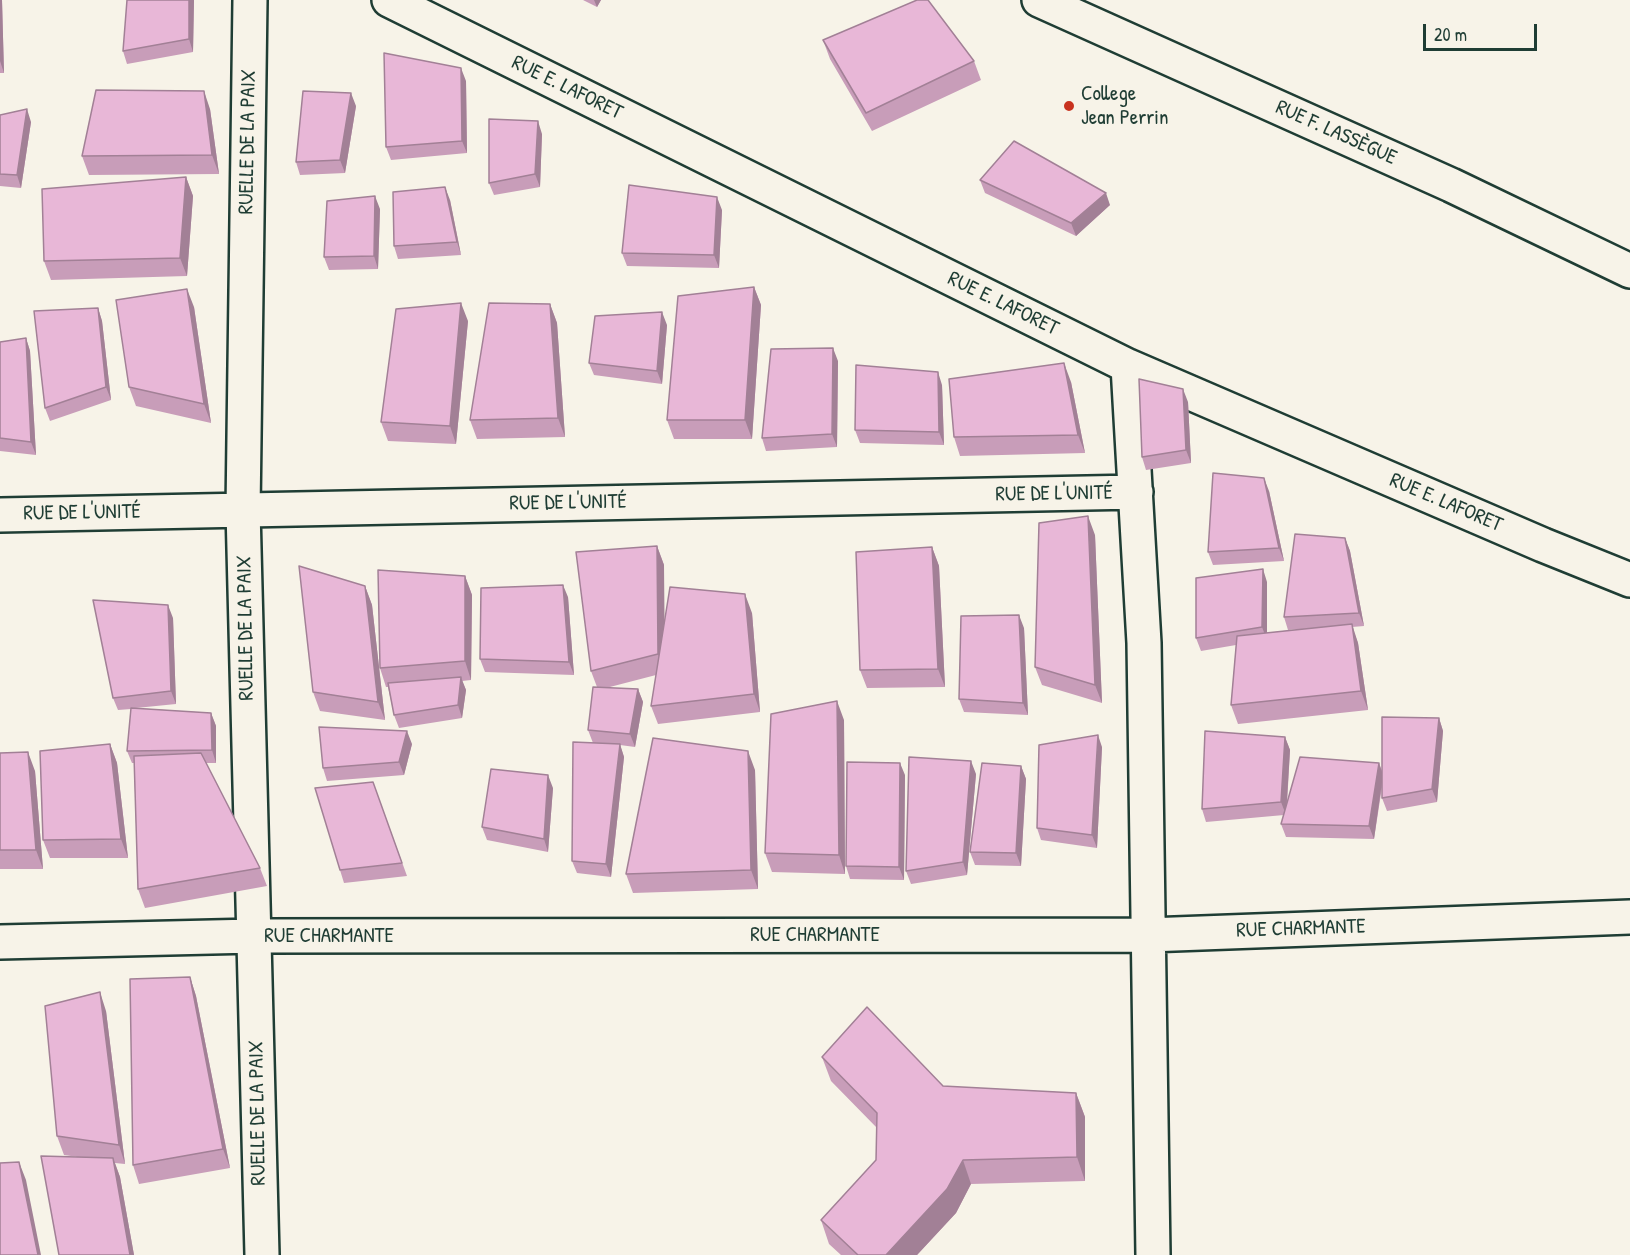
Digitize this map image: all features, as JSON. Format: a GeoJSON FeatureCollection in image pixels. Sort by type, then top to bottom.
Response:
{"type":"FeatureCollection","features":[{"type":"Feature","properties":{"kind":"street","name":"RUELLE DE LA PAIX"},"geometry":{"type":"LineString","coordinates":[[250,0],[243,510],[262,1255]]}},
{"type":"Feature","properties":{"kind":"street","name":"RUE E. LAFORET"},"geometry":{"type":"LineString","coordinates":[[388,0],[1128,366],[1630,580]]}},
{"type":"Feature","properties":{"kind":"street","name":"RUE F. LASSÈGUE"},"geometry":{"type":"LineString","coordinates":[[1038,0],[1452,185],[1630,271]]}},
{"type":"Feature","properties":{"kind":"street"},"geometry":{"type":"LineString","coordinates":[[1128,366],[1144,643],[1153,1255]]}},
{"type":"Feature","properties":{"kind":"street","name":"RUE DE L'UNITÉ"},"geometry":{"type":"LineString","coordinates":[[0,515],[1136,492]]}},
{"type":"Feature","properties":{"kind":"street","name":"RUE CHARMANTE"},"geometry":{"type":"LineString","coordinates":[[0,942],[254,936],[1148,935],[1630,917]]}},
{"type":"Feature","properties":{"kind":"building"},"geometry":{"type":"Polygon","coordinates":[[[127,0],[189,0],[189,39],[123,51],[127,0]]]}},
{"type":"Feature","properties":{"kind":"building"},"geometry":{"type":"Polygon","coordinates":[[[917,0],[928,0],[974,61],[866,113],[823,40],[917,0]]]}},
{"type":"Feature","properties":{"kind":"building"},"geometry":{"type":"Polygon","coordinates":[[[384,53],[461,68],[462,141],[386,147],[384,53]]]}},
{"type":"Feature","properties":{"kind":"building"},"geometry":{"type":"Polygon","coordinates":[[[96,90],[204,91],[212,155],[82,156],[96,90]]]}},
{"type":"Feature","properties":{"kind":"building"},"geometry":{"type":"Polygon","coordinates":[[[303,91],[351,93],[340,160],[296,162],[303,91]]]}},
{"type":"Feature","properties":{"kind":"building"},"geometry":{"type":"Polygon","coordinates":[[[27,109],[17,175],[0,174],[0,115],[27,109]]]}},
{"type":"Feature","properties":{"kind":"building"},"geometry":{"type":"Polygon","coordinates":[[[489,119],[538,121],[535,174],[489,183],[489,119]]]}},
{"type":"Feature","properties":{"kind":"building"},"geometry":{"type":"Polygon","coordinates":[[[1014,141],[1106,193],[1071,223],[980,180],[1014,141]]]}},
{"type":"Feature","properties":{"kind":"building"},"geometry":{"type":"Polygon","coordinates":[[[186,177],[180,258],[44,261],[42,189],[186,177]]]}},
{"type":"Feature","properties":{"kind":"building"},"geometry":{"type":"Polygon","coordinates":[[[629,185],[717,197],[714,255],[622,253],[629,185]]]}},
{"type":"Feature","properties":{"kind":"building"},"geometry":{"type":"Polygon","coordinates":[[[445,187],[457,242],[394,246],[393,192],[445,187]]]}},
{"type":"Feature","properties":{"kind":"building"},"geometry":{"type":"Polygon","coordinates":[[[375,196],[374,256],[324,257],[327,201],[375,196]]]}},
{"type":"Feature","properties":{"kind":"building"},"geometry":{"type":"Polygon","coordinates":[[[754,287],[745,420],[667,420],[678,296],[754,287]]]}},
{"type":"Feature","properties":{"kind":"building"},"geometry":{"type":"Polygon","coordinates":[[[187,289],[204,404],[129,387],[116,300],[187,289]]]}},
{"type":"Feature","properties":{"kind":"building"},"geometry":{"type":"Polygon","coordinates":[[[461,303],[450,426],[381,422],[396,309],[461,303]]]}},
{"type":"Feature","properties":{"kind":"building"},"geometry":{"type":"Polygon","coordinates":[[[489,303],[550,304],[558,418],[470,420],[489,303]]]}},
{"type":"Feature","properties":{"kind":"building"},"geometry":{"type":"Polygon","coordinates":[[[98,308],[106,387],[45,408],[34,311],[98,308]]]}},
{"type":"Feature","properties":{"kind":"building"},"geometry":{"type":"Polygon","coordinates":[[[662,312],[657,371],[589,363],[595,316],[662,312]]]}},
{"type":"Feature","properties":{"kind":"building"},"geometry":{"type":"Polygon","coordinates":[[[26,338],[31,442],[0,438],[0,342],[26,338]]]}},
{"type":"Feature","properties":{"kind":"building"},"geometry":{"type":"Polygon","coordinates":[[[833,348],[832,434],[762,438],[771,349],[833,348]]]}},
{"type":"Feature","properties":{"kind":"building"},"geometry":{"type":"Polygon","coordinates":[[[1064,363],[1078,435],[954,437],[949,379],[1064,363]]]}},
{"type":"Feature","properties":{"kind":"building"},"geometry":{"type":"Polygon","coordinates":[[[856,365],[938,372],[939,432],[855,430],[856,365]]]}},
{"type":"Feature","properties":{"kind":"building"},"geometry":{"type":"Polygon","coordinates":[[[1139,379],[1183,389],[1186,450],[1142,457],[1139,379]]]}},
{"type":"Feature","properties":{"kind":"building"},"geometry":{"type":"Polygon","coordinates":[[[1213,473],[1264,478],[1279,548],[1208,552],[1213,473]]]}},
{"type":"Feature","properties":{"kind":"building"},"geometry":{"type":"Polygon","coordinates":[[[1088,516],[1095,685],[1035,667],[1039,523],[1088,516]]]}},
{"type":"Feature","properties":{"kind":"building"},"geometry":{"type":"Polygon","coordinates":[[[1295,534],[1345,538],[1359,613],[1284,617],[1295,534]]]}},
{"type":"Feature","properties":{"kind":"building"},"geometry":{"type":"Polygon","coordinates":[[[657,546],[658,654],[591,671],[576,552],[657,546]]]}},
{"type":"Feature","properties":{"kind":"building"},"geometry":{"type":"Polygon","coordinates":[[[932,547],[938,669],[860,670],[856,552],[932,547]]]}},
{"type":"Feature","properties":{"kind":"building"},"geometry":{"type":"Polygon","coordinates":[[[299,566],[365,586],[378,702],[313,692],[299,566]]]}},
{"type":"Feature","properties":{"kind":"building"},"geometry":{"type":"Polygon","coordinates":[[[1263,569],[1262,627],[1196,638],[1196,578],[1263,569]]]}},
{"type":"Feature","properties":{"kind":"building"},"geometry":{"type":"Polygon","coordinates":[[[378,570],[465,576],[465,661],[380,668],[378,570]]]}},
{"type":"Feature","properties":{"kind":"building"},"geometry":{"type":"Polygon","coordinates":[[[563,585],[569,662],[480,659],[481,588],[563,585]]]}},
{"type":"Feature","properties":{"kind":"building"},"geometry":{"type":"Polygon","coordinates":[[[670,587],[745,594],[754,694],[651,706],[670,587]]]}},
{"type":"Feature","properties":{"kind":"building"},"geometry":{"type":"Polygon","coordinates":[[[93,600],[168,605],[171,691],[113,698],[93,600]]]}},
{"type":"Feature","properties":{"kind":"building"},"geometry":{"type":"Polygon","coordinates":[[[1019,615],[1023,703],[959,699],[961,616],[1019,615]]]}},
{"type":"Feature","properties":{"kind":"building"},"geometry":{"type":"Polygon","coordinates":[[[1352,624],[1361,691],[1231,705],[1237,636],[1352,624]]]}},
{"type":"Feature","properties":{"kind":"building"},"geometry":{"type":"Polygon","coordinates":[[[461,677],[458,705],[394,715],[388,683],[461,677]]]}},
{"type":"Feature","properties":{"kind":"building"},"geometry":{"type":"Polygon","coordinates":[[[593,687],[638,689],[630,734],[588,730],[593,687]]]}},
{"type":"Feature","properties":{"kind":"building"},"geometry":{"type":"Polygon","coordinates":[[[837,701],[839,855],[765,853],[771,714],[837,701]]]}},
{"type":"Feature","properties":{"kind":"building"},"geometry":{"type":"Polygon","coordinates":[[[131,708],[211,713],[212,750],[127,751],[131,708]]]}},
{"type":"Feature","properties":{"kind":"building"},"geometry":{"type":"Polygon","coordinates":[[[1382,717],[1439,718],[1432,789],[1382,798],[1382,717]]]}},
{"type":"Feature","properties":{"kind":"building"},"geometry":{"type":"Polygon","coordinates":[[[319,727],[407,731],[399,762],[323,768],[319,727]]]}},
{"type":"Feature","properties":{"kind":"building"},"geometry":{"type":"Polygon","coordinates":[[[1205,731],[1285,737],[1281,802],[1202,809],[1205,731]]]}},
{"type":"Feature","properties":{"kind":"building"},"geometry":{"type":"Polygon","coordinates":[[[1098,735],[1092,835],[1037,828],[1039,745],[1098,735]]]}},
{"type":"Feature","properties":{"kind":"building"},"geometry":{"type":"Polygon","coordinates":[[[653,738],[748,751],[751,870],[626,874],[653,738]]]}},
{"type":"Feature","properties":{"kind":"building"},"geometry":{"type":"Polygon","coordinates":[[[573,742],[620,744],[606,864],[572,861],[573,742]]]}},
{"type":"Feature","properties":{"kind":"building"},"geometry":{"type":"Polygon","coordinates":[[[110,744],[121,839],[43,840],[40,751],[110,744]]]}},
{"type":"Feature","properties":{"kind":"building"},"geometry":{"type":"Polygon","coordinates":[[[28,752],[36,850],[0,850],[0,753],[28,752]]]}},
{"type":"Feature","properties":{"kind":"building"},"geometry":{"type":"Polygon","coordinates":[[[201,753],[260,868],[138,889],[134,756],[201,753]]]}},
{"type":"Feature","properties":{"kind":"building"},"geometry":{"type":"Polygon","coordinates":[[[909,757],[971,761],[963,862],[906,871],[909,757]]]}},
{"type":"Feature","properties":{"kind":"building"},"geometry":{"type":"Polygon","coordinates":[[[1300,757],[1379,763],[1369,826],[1281,824],[1300,757]]]}},
{"type":"Feature","properties":{"kind":"building"},"geometry":{"type":"Polygon","coordinates":[[[847,762],[900,763],[899,867],[846,866],[847,762]]]}},
{"type":"Feature","properties":{"kind":"building"},"geometry":{"type":"Polygon","coordinates":[[[982,763],[1021,766],[1016,853],[970,852],[982,763]]]}},
{"type":"Feature","properties":{"kind":"building"},"geometry":{"type":"Polygon","coordinates":[[[491,769],[548,775],[544,839],[482,827],[491,769]]]}},
{"type":"Feature","properties":{"kind":"building"},"geometry":{"type":"Polygon","coordinates":[[[373,782],[402,863],[340,870],[315,788],[373,782]]]}},
{"type":"Feature","properties":{"kind":"building"},"geometry":{"type":"Polygon","coordinates":[[[190,977],[223,1149],[133,1165],[130,979],[190,977]]]}},
{"type":"Feature","properties":{"kind":"building"},"geometry":{"type":"Polygon","coordinates":[[[100,992],[119,1145],[57,1136],[45,1006],[100,992]]]}},
{"type":"Feature","properties":{"kind":"building"},"geometry":{"type":"Polygon","coordinates":[[[867,1007],[943,1086],[1076,1093],[1077,1157],[963,1160],[947,1189],[886,1255],[858,1255],[821,1220],[876,1160],[877,1113],[822,1057],[867,1007]]]}},
{"type":"Feature","properties":{"kind":"building"},"geometry":{"type":"Polygon","coordinates":[[[41,1156],[113,1158],[130,1255],[59,1255],[41,1156]]]}},
{"type":"Feature","properties":{"kind":"building"},"geometry":{"type":"Polygon","coordinates":[[[19,1162],[38,1255],[0,1255],[0,1163],[19,1162]]]}},
{"type":"Feature","properties":{"kind":"place","name":"College Jean Perrin"},"geometry":{"type":"Point","coordinates":[1069,106]}}]}
